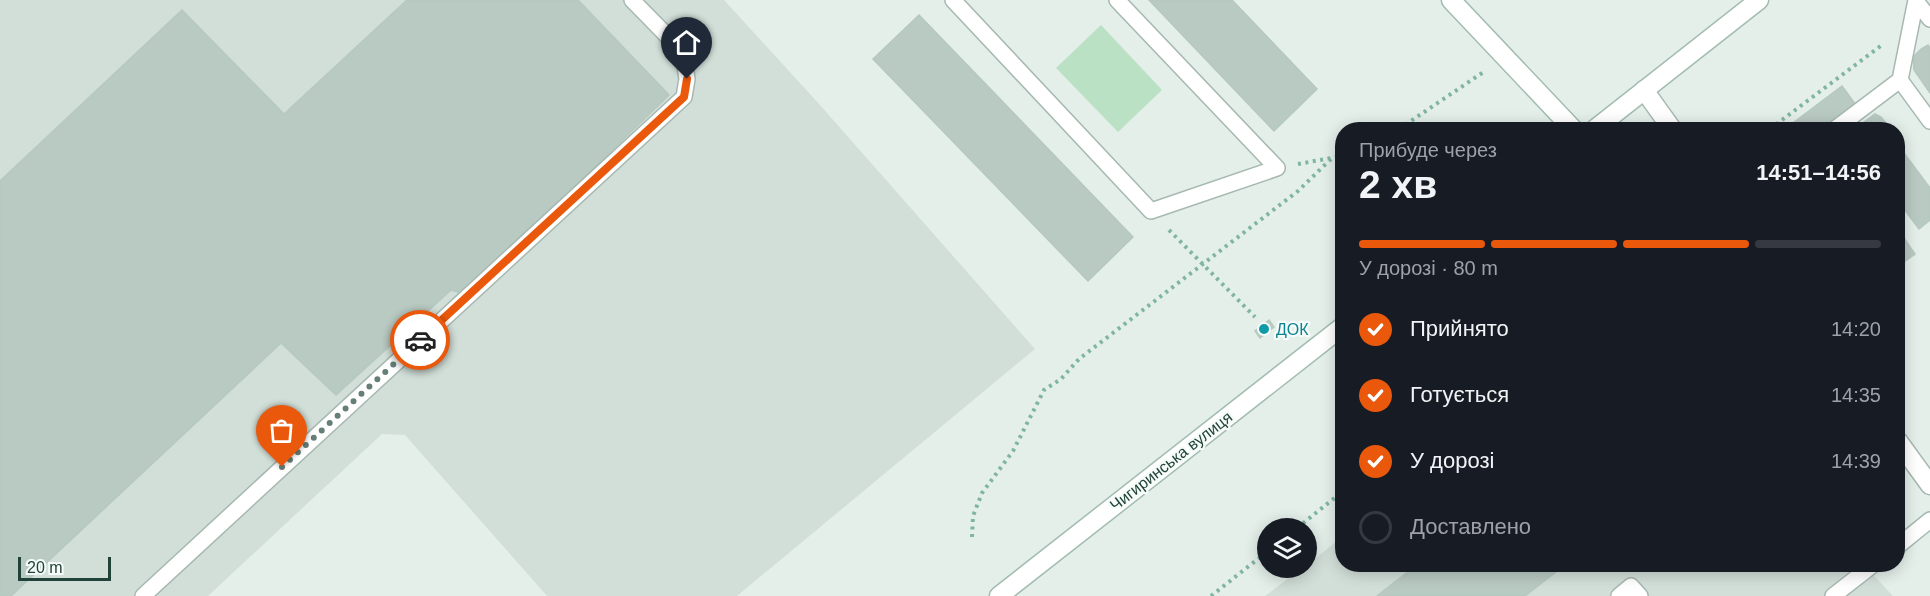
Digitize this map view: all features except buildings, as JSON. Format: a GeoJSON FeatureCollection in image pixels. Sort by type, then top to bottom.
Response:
{"type":"FeatureCollection","features":[{"type":"Feature","properties":{"kind":"main road"},"geometry":{"type":"LineString","coordinates":[[1451,0],[1566,122]]}},
{"type":"Feature","properties":{"kind":"main road"},"geometry":{"type":"LineString","coordinates":[[1604,122],[1760,0]]}},
{"type":"Feature","properties":{"kind":"main road"},"geometry":{"type":"LineString","coordinates":[[1644,90],[1667,122]]}},
{"type":"Feature","properties":{"kind":"main road","name":"Чигиринська вулиця"},"geometry":{"type":"LineString","coordinates":[[999,596],[1335,332]]}},
{"type":"Feature","properties":{"kind":"main road"},"geometry":{"type":"LineString","coordinates":[[1905,451],[1930,485]]}},
{"type":"Feature","properties":{"kind":"lane"},"geometry":{"type":"LineString","coordinates":[[143,596],[684,97],[687,79],[683,52],[632,0]]}},
{"type":"Feature","properties":{"kind":"lane"},"geometry":{"type":"LineString","coordinates":[[953,0],[1151,211],[1277,168],[1117,0]]}},
{"type":"Feature","properties":{"kind":"lane"},"geometry":{"type":"LineString","coordinates":[[1916,0],[1930,19]]}},
{"type":"Feature","properties":{"kind":"lane"},"geometry":{"type":"LineString","coordinates":[[1844,122],[1900,81],[1916,0]]}},
{"type":"Feature","properties":{"kind":"lane"},"geometry":{"type":"LineString","coordinates":[[1900,81],[1930,121]]}},
{"type":"Feature","properties":{"kind":"lane"},"geometry":{"type":"LineString","coordinates":[[1905,540],[1930,520]]}},
{"type":"Feature","properties":{"kind":"lane"},"geometry":{"type":"LineString","coordinates":[[1833,596],[1864,572]]}},
{"type":"Feature","properties":{"kind":"lane"},"geometry":{"type":"LineString","coordinates":[[1619,596],[1631,586],[1640,596]]}},
{"type":"Feature","properties":{"kind":"path"},"geometry":{"type":"LineString","coordinates":[[1779,122],[1911,25]]}},
{"type":"Feature","properties":{"kind":"path"},"geometry":{"type":"LineString","coordinates":[[1409,122],[1486,70]]}},
{"type":"Feature","properties":{"kind":"path"},"geometry":{"type":"LineString","coordinates":[[1277,168],[1333,157]]}},
{"type":"Feature","properties":{"kind":"path"},"geometry":{"type":"LineString","coordinates":[[972,537],[973,516],[981,493],[1013,451],[1044,390],[1061,380],[1079,359],[1298,191],[1333,157]]}},
{"type":"Feature","properties":{"kind":"path"},"geometry":{"type":"LineString","coordinates":[[1151,211],[1255,317]]}},
{"type":"Feature","properties":{"kind":"path"},"geometry":{"type":"LineString","coordinates":[[1310,518],[1335,498]]}},
{"type":"Feature","properties":{"kind":"path"},"geometry":{"type":"LineString","coordinates":[[1210,596],[1257,560]]}},
{"type":"Feature","properties":{"kind":"shaded area"},"geometry":{"type":"Polygon","coordinates":[[[0,0],[724,0],[820,105],[1035,349],[737,596],[547,596],[405,435],[382,434],[208,596],[0,596],[0,0]]]}},
{"type":"Feature","properties":{"kind":"shaded area"},"geometry":{"type":"Polygon","coordinates":[[[1335,543],[1335,572],[1870,572],[1893,596],[1265,596],[1289,578],[1317,578],[1317,557],[1335,543]]]}},
{"type":"Feature","properties":{"kind":"green space"},"geometry":{"type":"Polygon","coordinates":[[[1101,25],[1162,90],[1118,132],[1056,68],[1101,25]]]}},
{"type":"Feature","properties":{"kind":"way so far"},"geometry":{"type":"LineString","coordinates":[[282,467],[420,340]]}},
{"type":"Feature","properties":{"kind":"place","name":"ДОК"},"geometry":{"type":"Point","coordinates":[1264,329]}},
{"type":"Feature","properties":{"kind":"route"},"geometry":{"type":"LineString","coordinates":[[420,340],[684,97],[687,79]]}}]}
